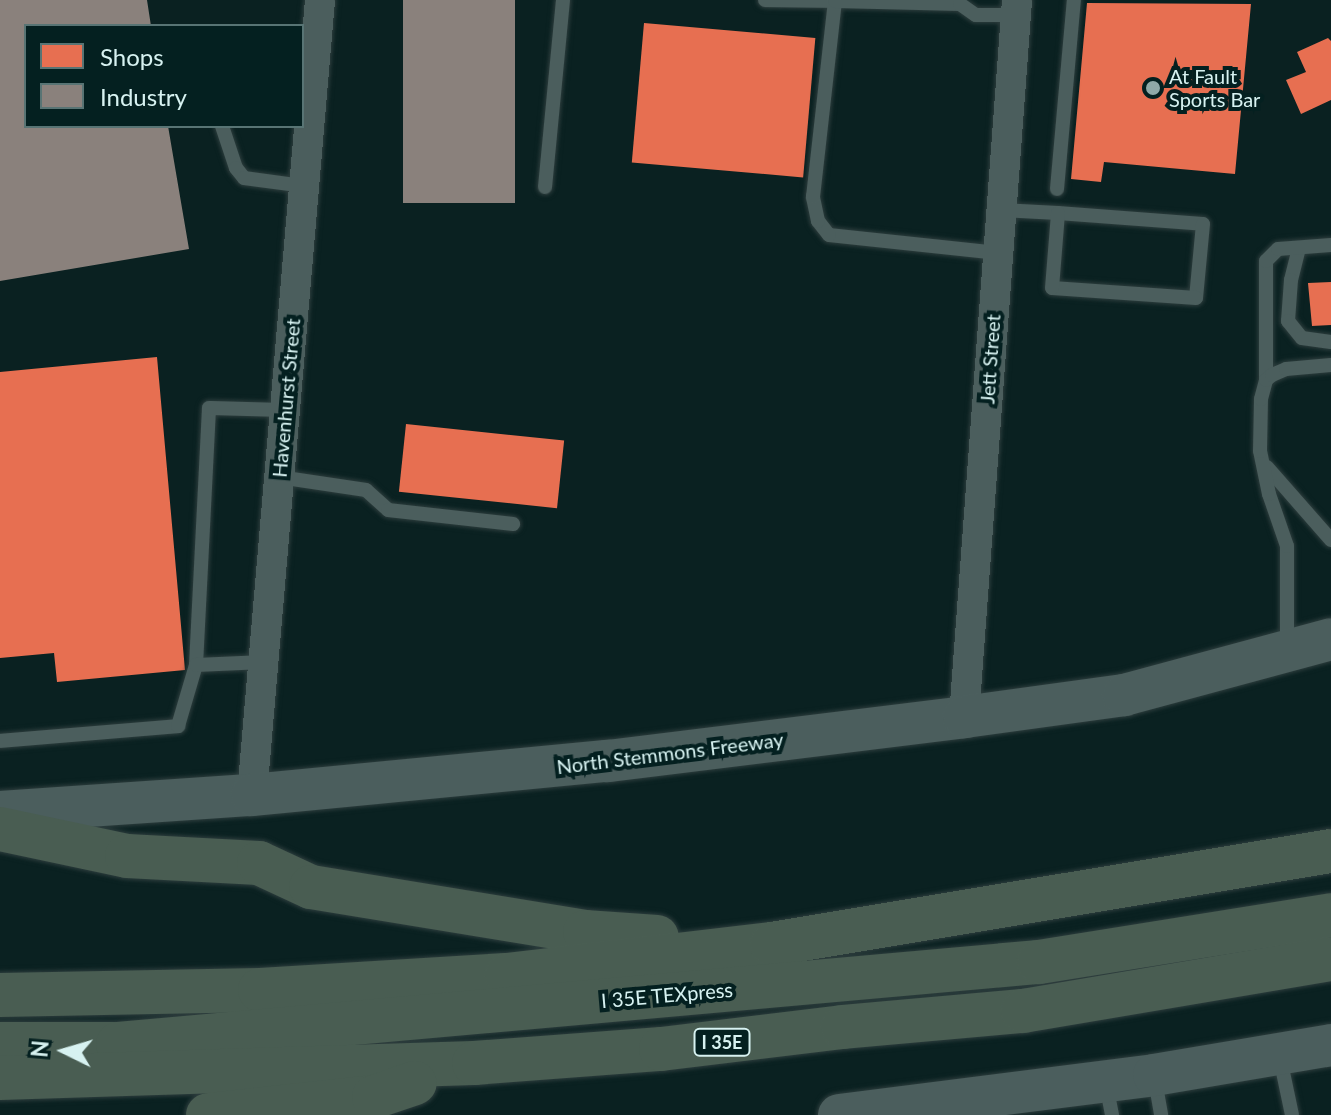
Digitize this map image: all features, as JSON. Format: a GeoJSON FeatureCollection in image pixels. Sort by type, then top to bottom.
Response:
{"type":"FeatureCollection","features":[{"type":"Feature","properties":{"kind":"highway"},"geometry":{"type":"LineString","coordinates":[[0,829],[127,856],[259,863],[311,887],[585,932],[772,944]]}},
{"type":"Feature","properties":{"kind":"highway"},"geometry":{"type":"LineString","coordinates":[[0,995],[260,990],[507,975],[772,944],[1331,851]]}},
{"type":"Feature","properties":{"kind":"highway","name":"I 35E TEXpress"},"geometry":{"type":"LineString","coordinates":[[0,1044],[118,1044],[1039,962],[1331,915]]}},
{"type":"Feature","properties":{"kind":"highway","name":"I 35E"},"geometry":{"type":"LineString","coordinates":[[0,1078],[474,1063],[661,1049],[843,1027],[1023,1011],[1331,959]]}},
{"type":"Feature","properties":{"kind":"highway"},"geometry":{"type":"LineString","coordinates":[[208,1115],[374,1097],[474,1063]]}},
{"type":"Feature","properties":{"kind":"main road","name":"North Stemmons Freeway"},"geometry":{"type":"LineString","coordinates":[[0,812],[252,795],[608,761],[964,717],[1124,695],[1331,639]]}},
{"type":"Feature","properties":{"kind":"main road"},"geometry":{"type":"LineString","coordinates":[[839,1115],[1158,1095],[1279,1054],[1331,1045]]}},
{"type":"Feature","properties":{"kind":"street","name":"Havenhurst Street"},"geometry":{"type":"LineString","coordinates":[[252,795],[320,0]]}},
{"type":"Feature","properties":{"kind":"street","name":"Jett Street"},"geometry":{"type":"LineString","coordinates":[[964,717],[1016,8]]}},
{"type":"Feature","properties":{"kind":"lane"},"geometry":{"type":"LineString","coordinates":[[545,187],[563,0]]}},
{"type":"Feature","properties":{"kind":"lane"},"geometry":{"type":"LineString","coordinates":[[765,0],[960,4],[976,15],[1016,8]]}},
{"type":"Feature","properties":{"kind":"lane"},"geometry":{"type":"LineString","coordinates":[[1057,189],[1074,0]]}},
{"type":"Feature","properties":{"kind":"lane"},"geometry":{"type":"LineString","coordinates":[[835,1],[813,197],[818,221],[829,235],[998,253]]}},
{"type":"Feature","properties":{"kind":"lane"},"geometry":{"type":"LineString","coordinates":[[223,128],[236,168],[244,178],[304,186]]}},
{"type":"Feature","properties":{"kind":"lane"},"geometry":{"type":"LineString","coordinates":[[1001,210],[1058,213],[1203,224],[1196,298],[1052,288],[1058,213]]}},
{"type":"Feature","properties":{"kind":"lane"},"geometry":{"type":"LineString","coordinates":[[1286,649],[1287,546],[1269,494],[1266,467],[1260,451],[1259,419],[1266,380],[1266,261],[1278,249],[1331,245]]}},
{"type":"Feature","properties":{"kind":"lane"},"geometry":{"type":"LineString","coordinates":[[1299,248],[1291,280],[1288,321],[1302,338],[1331,342]]}},
{"type":"Feature","properties":{"kind":"lane"},"geometry":{"type":"LineString","coordinates":[[1266,380],[1286,369],[1331,365]]}},
{"type":"Feature","properties":{"kind":"lane"},"geometry":{"type":"LineString","coordinates":[[0,741],[178,726],[196,665],[209,408],[285,410]]}},
{"type":"Feature","properties":{"kind":"lane"},"geometry":{"type":"LineString","coordinates":[[1266,467],[1331,540]]}},
{"type":"Feature","properties":{"kind":"lane"},"geometry":{"type":"LineString","coordinates":[[279,477],[366,490],[388,510],[513,524]]}},
{"type":"Feature","properties":{"kind":"lane"},"geometry":{"type":"LineString","coordinates":[[196,665],[264,662]]}},
{"type":"Feature","properties":{"kind":"lane"},"geometry":{"type":"LineString","coordinates":[[1279,1054],[1292,1115]]}},
{"type":"Feature","properties":{"kind":"building: Shops"},"geometry":{"type":"Polygon","coordinates":[[[1087,3],[1251,4],[1235,174],[1104,162],[1101,182],[1071,179],[1087,3]]]}},
{"type":"Feature","properties":{"kind":"building: Shops"},"geometry":{"type":"Polygon","coordinates":[[[644,23],[815,38],[803,177],[632,162],[644,23]]]}},
{"type":"Feature","properties":{"kind":"building: Shops"},"geometry":{"type":"Polygon","coordinates":[[[1328,38],[1331,41],[1331,100],[1301,114],[1286,80],[1306,72],[1297,52],[1328,38]]]}},
{"type":"Feature","properties":{"kind":"building: Shops"},"geometry":{"type":"Polygon","coordinates":[[[1331,282],[1331,325],[1312,326],[1308,283],[1331,282]]]}},
{"type":"Feature","properties":{"kind":"building: Shops"},"geometry":{"type":"Polygon","coordinates":[[[157,357],[185,670],[57,682],[54,653],[0,658],[0,372],[157,357]]]}},
{"type":"Feature","properties":{"kind":"building: Shops"},"geometry":{"type":"Polygon","coordinates":[[[406,424],[564,441],[557,508],[399,492],[406,424]]]}},
{"type":"Feature","properties":{"kind":"building: Industry"},"geometry":{"type":"Polygon","coordinates":[[[0,0],[147,0],[151,24],[24,24],[24,128],[168,128],[189,249],[0,281],[0,0]]]}},
{"type":"Feature","properties":{"kind":"building: Industry"},"geometry":{"type":"Polygon","coordinates":[[[403,0],[515,0],[515,203],[403,203],[403,0]]]}},
{"type":"Feature","properties":{"kind":"place","name":"At Fault Sports Bar"},"geometry":{"type":"Point","coordinates":[1153,88]}}]}
